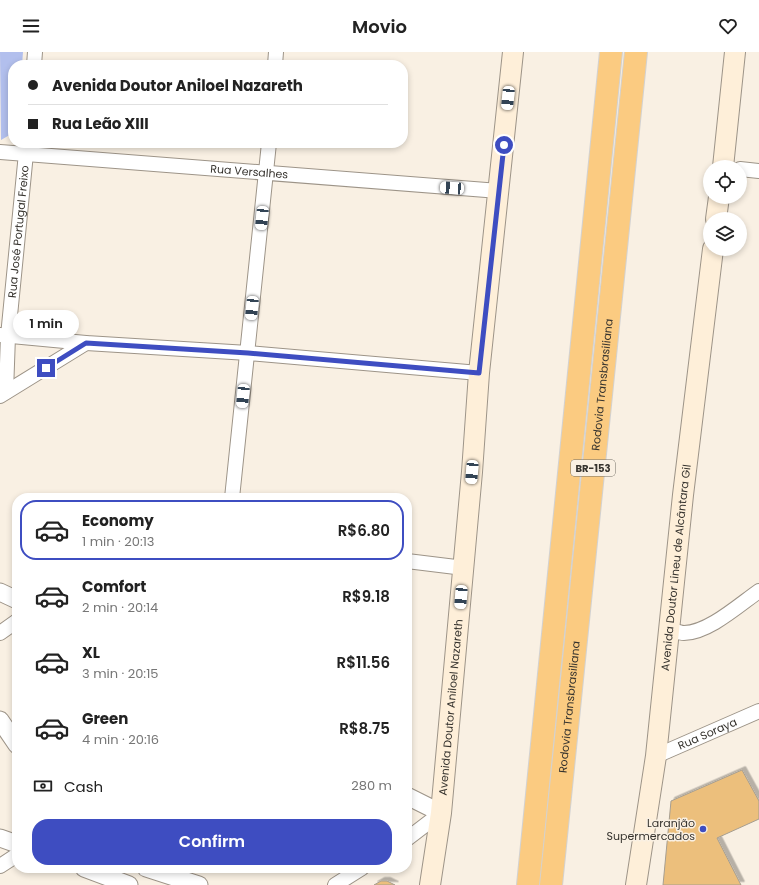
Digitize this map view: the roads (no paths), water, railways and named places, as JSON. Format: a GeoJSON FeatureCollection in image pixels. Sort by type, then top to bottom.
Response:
{"type":"FeatureCollection","features":[{"type":"Feature","properties":{"kind":"highway","name":"BR-153"},"geometry":{"type":"LineString","coordinates":[[528,885],[611,52]]}},
{"type":"Feature","properties":{"kind":"highway","name":"Rodovia Transbrasiliana"},"geometry":{"type":"LineString","coordinates":[[551,885],[636,52]]}},
{"type":"Feature","properties":{"kind":"main road","name":"Avenida Doutor Aniloel Nazareth"},"geometry":{"type":"LineString","coordinates":[[430,885],[441,813],[464,568],[479,373],[513,52]]}},
{"type":"Feature","properties":{"kind":"main road"},"geometry":{"type":"LineString","coordinates":[[723,160],[734,52]]}},
{"type":"Feature","properties":{"kind":"main road","name":"Avenida Doutor Lineu de Alcântara Gil"},"geometry":{"type":"LineString","coordinates":[[636,885],[656,756],[683,495],[712,256]]}},
{"type":"Feature","properties":{"kind":"street","name":"Rua Versalhes"},"geometry":{"type":"LineString","coordinates":[[0,152],[26,148],[267,174],[499,191]]}},
{"type":"Feature","properties":{"kind":"street","name":"Rua José Portugal Freixo"},"geometry":{"type":"LineString","coordinates":[[3,394],[4,335],[26,148]]}},
{"type":"Feature","properties":{"kind":"street"},"geometry":{"type":"LineString","coordinates":[[233,493],[269,148]]}},
{"type":"Feature","properties":{"kind":"street"},"geometry":{"type":"LineString","coordinates":[[747,170],[759,171]]}},
{"type":"Feature","properties":{"kind":"street"},"geometry":{"type":"LineString","coordinates":[[4,335],[86,343],[248,353],[479,373]]}},
{"type":"Feature","properties":{"kind":"street"},"geometry":{"type":"LineString","coordinates":[[3,394],[86,343]]}},
{"type":"Feature","properties":{"kind":"street"},"geometry":{"type":"LineString","coordinates":[[412,562],[464,568]]}},
{"type":"Feature","properties":{"kind":"street"},"geometry":{"type":"LineString","coordinates":[[669,629],[683,633],[698,631],[712,624],[759,591]]}},
{"type":"Feature","properties":{"kind":"street"},"geometry":{"type":"LineString","coordinates":[[0,592],[12,598]]}},
{"type":"Feature","properties":{"kind":"street"},"geometry":{"type":"LineString","coordinates":[[0,634],[12,625]]}},
{"type":"Feature","properties":{"kind":"street","name":"Rua Soraya"},"geometry":{"type":"LineString","coordinates":[[656,756],[759,710]]}},
{"type":"Feature","properties":{"kind":"street"},"geometry":{"type":"LineString","coordinates":[[0,720],[12,738]]}},
{"type":"Feature","properties":{"kind":"street"},"geometry":{"type":"LineString","coordinates":[[412,798],[441,813],[412,836]]}},
{"type":"Feature","properties":{"kind":"street"},"geometry":{"type":"LineString","coordinates":[[0,838],[12,842]]}},
{"type":"Feature","properties":{"kind":"street"},"geometry":{"type":"LineString","coordinates":[[0,866],[12,858]]}},
{"type":"Feature","properties":{"kind":"street"},"geometry":{"type":"LineString","coordinates":[[93,873],[105,880],[129,885]]}},
{"type":"Feature","properties":{"kind":"street"},"geometry":{"type":"LineString","coordinates":[[162,873],[199,885]]}},
{"type":"Feature","properties":{"kind":"street"},"geometry":{"type":"LineString","coordinates":[[335,885],[354,873]]}},
{"type":"Feature","properties":{"kind":"place","name":"Laranjão Supermercados"},"geometry":{"type":"Point","coordinates":[703,829]}}]}
